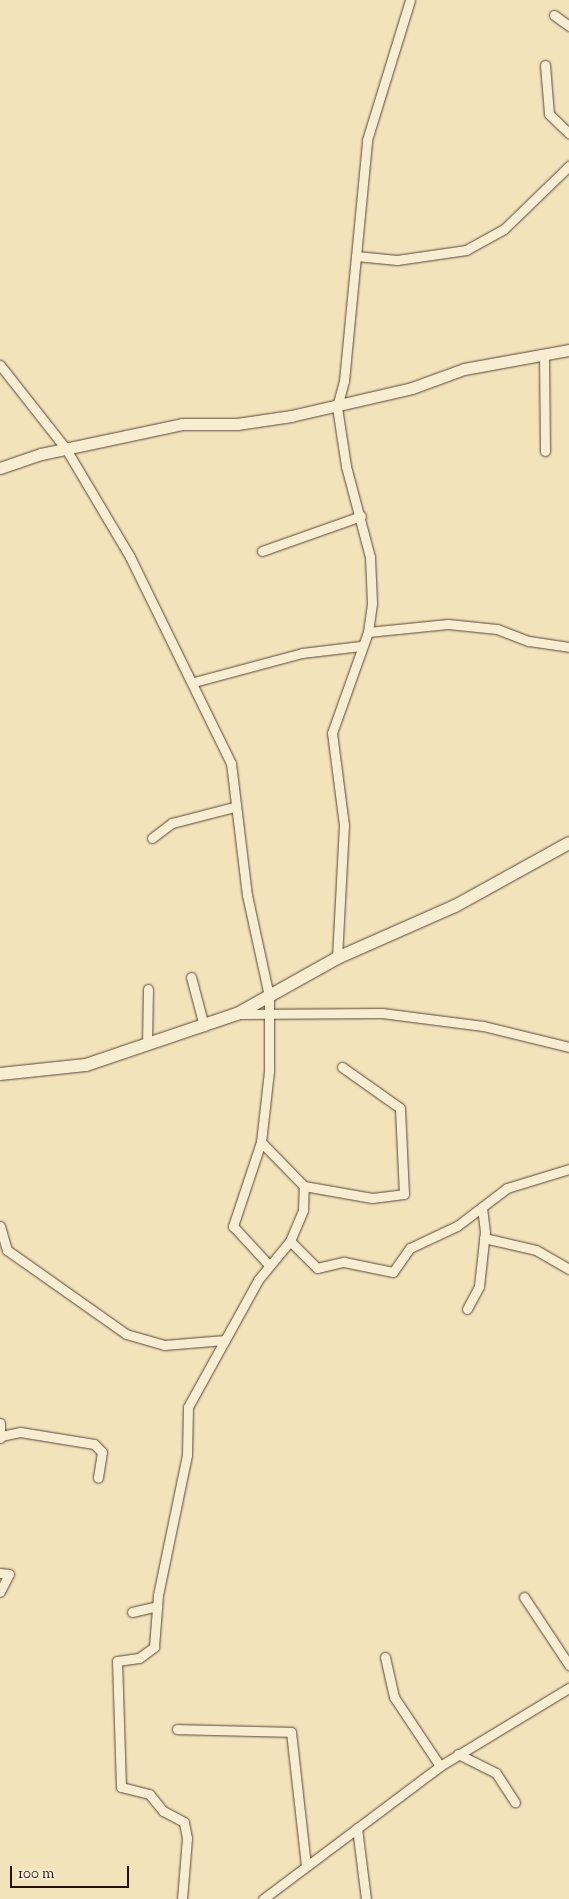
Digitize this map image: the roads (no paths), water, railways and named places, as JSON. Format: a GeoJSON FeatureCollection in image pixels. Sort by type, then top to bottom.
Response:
{"type":"FeatureCollection","features":[{"type":"Feature","properties":{"kind":"main road"},"geometry":{"type":"LineString","coordinates":[[0,1074],[86,1065],[237,1014],[337,958],[455,906],[569,843]]}},
{"type":"Feature","properties":{"kind":"street"},"geometry":{"type":"LineString","coordinates":[[337,958],[344,825],[332,733],[361,646],[368,632],[370,557],[361,516],[346,466],[337,407],[344,380],[367,140],[410,0]]}},
{"type":"Feature","properties":{"kind":"street"},"geometry":{"type":"LineString","coordinates":[[554,15],[569,26]]}},
{"type":"Feature","properties":{"kind":"street"},"geometry":{"type":"LineString","coordinates":[[545,65],[549,114],[569,133]]}},
{"type":"Feature","properties":{"kind":"street"},"geometry":{"type":"LineString","coordinates":[[356,256],[397,260],[466,250],[504,228],[569,166]]}},
{"type":"Feature","properties":{"kind":"street"},"geometry":{"type":"LineString","coordinates":[[0,468],[66,449],[182,424],[237,424],[337,407],[464,369],[569,350]]}},
{"type":"Feature","properties":{"kind":"street"},"geometry":{"type":"LineString","coordinates":[[544,354],[544,451]]}},
{"type":"Feature","properties":{"kind":"street"},"geometry":{"type":"LineString","coordinates":[[0,365],[66,449],[194,682],[227,749],[234,807],[269,996],[269,1072],[261,1142],[233,1226],[270,1265]]}},
{"type":"Feature","properties":{"kind":"street"},"geometry":{"type":"LineString","coordinates":[[262,551],[361,516]]}},
{"type":"Feature","properties":{"kind":"street"},"geometry":{"type":"LineString","coordinates":[[368,632],[448,624],[497,629],[529,641],[569,647]]}},
{"type":"Feature","properties":{"kind":"street"},"geometry":{"type":"LineString","coordinates":[[194,682],[302,653],[361,646]]}},
{"type":"Feature","properties":{"kind":"street"},"geometry":{"type":"LineString","coordinates":[[152,838],[172,823],[234,807]]}},
{"type":"Feature","properties":{"kind":"street"},"geometry":{"type":"LineString","coordinates":[[192,977],[204,1026]]}},
{"type":"Feature","properties":{"kind":"street"},"geometry":{"type":"LineString","coordinates":[[147,1045],[148,989]]}},
{"type":"Feature","properties":{"kind":"street"},"geometry":{"type":"LineString","coordinates":[[237,1014],[268,1011],[382,1013],[483,1026],[569,1047]]}},
{"type":"Feature","properties":{"kind":"street"},"geometry":{"type":"LineString","coordinates":[[261,1142],[304,1186],[392,1199],[404,1194],[407,1188],[400,1108],[342,1067]]}},
{"type":"Feature","properties":{"kind":"street"},"geometry":{"type":"LineString","coordinates":[[290,1241],[317,1268],[344,1262],[393,1272],[410,1248],[436,1239],[507,1188],[569,1168]]}},
{"type":"Feature","properties":{"kind":"street"},"geometry":{"type":"LineString","coordinates":[[182,1899],[187,1838],[184,1822],[162,1811],[149,1794],[123,1790],[120,1782],[118,1661],[149,1654],[156,1640],[157,1606],[187,1454],[188,1406],[270,1265],[290,1241],[303,1210],[304,1186]]}},
{"type":"Feature","properties":{"kind":"street"},"geometry":{"type":"LineString","coordinates":[[467,1309],[478,1286],[484,1238],[482,1207]]}},
{"type":"Feature","properties":{"kind":"street"},"geometry":{"type":"LineString","coordinates":[[0,1226],[7,1250],[126,1334],[164,1346],[225,1340]]}},
{"type":"Feature","properties":{"kind":"street"},"geometry":{"type":"LineString","coordinates":[[484,1238],[536,1250],[569,1268]]}},
{"type":"Feature","properties":{"kind":"street"},"geometry":{"type":"LineString","coordinates":[[0,1423],[1,1437],[20,1432],[94,1444],[102,1452],[98,1478]]}},
{"type":"Feature","properties":{"kind":"street"},"geometry":{"type":"LineString","coordinates":[[0,1573],[9,1574],[0,1592]]}},
{"type":"Feature","properties":{"kind":"street"},"geometry":{"type":"LineString","coordinates":[[524,1597],[569,1665]]}},
{"type":"Feature","properties":{"kind":"street"},"geometry":{"type":"LineString","coordinates":[[132,1612],[157,1606]]}},
{"type":"Feature","properties":{"kind":"street"},"geometry":{"type":"LineString","coordinates":[[385,1657],[394,1697],[440,1766]]}},
{"type":"Feature","properties":{"kind":"street"},"geometry":{"type":"LineString","coordinates":[[263,1899],[440,1766],[569,1688]]}},
{"type":"Feature","properties":{"kind":"street"},"geometry":{"type":"LineString","coordinates":[[177,1729],[291,1732],[306,1866]]}},
{"type":"Feature","properties":{"kind":"street"},"geometry":{"type":"LineString","coordinates":[[458,1754],[496,1773],[515,1802]]}},
{"type":"Feature","properties":{"kind":"street"},"geometry":{"type":"LineString","coordinates":[[357,1828],[366,1899]]}}]}
